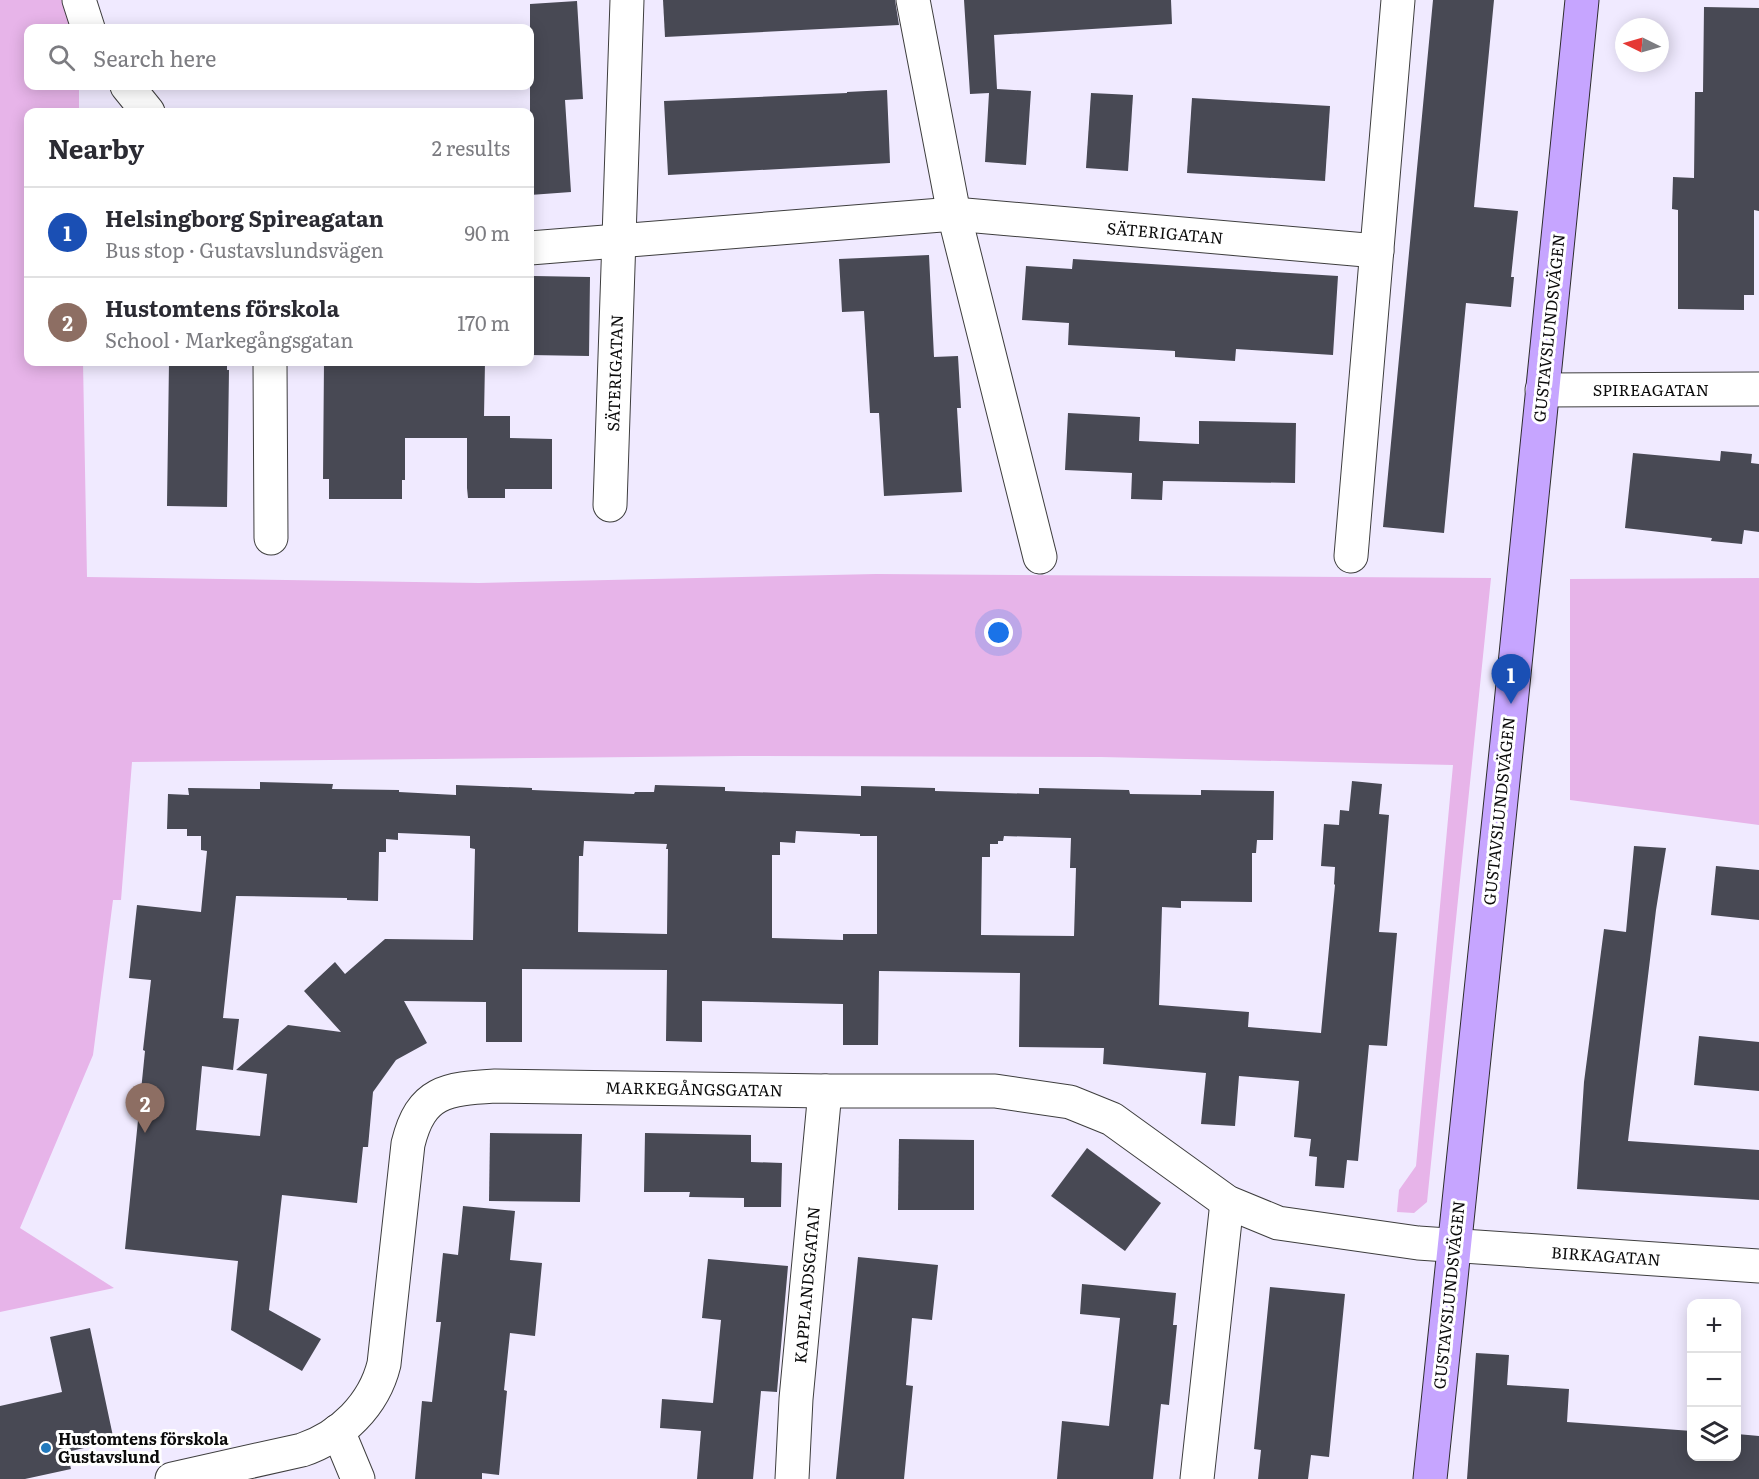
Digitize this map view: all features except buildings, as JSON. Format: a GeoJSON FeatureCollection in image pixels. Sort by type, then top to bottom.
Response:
{"type":"FeatureCollection","features":[{"type":"Feature","properties":{"kind":"street"},"geometry":{"type":"LineString","coordinates":[[79,0],[87,24]]}},
{"type":"Feature","properties":{"kind":"street","name":"SÄTERIGATAN"},"geometry":{"type":"LineString","coordinates":[[610,505],[627,0]]}},
{"type":"Feature","properties":{"kind":"street"},"geometry":{"type":"LineString","coordinates":[[913,0],[954,214],[1040,557]]}},
{"type":"Feature","properties":{"kind":"street"},"geometry":{"type":"LineString","coordinates":[[1351,556],[1398,0]]}},
{"type":"Feature","properties":{"kind":"street","name":"GUSTAVSLUNDSVÄGEN"},"geometry":{"type":"LineString","coordinates":[[1430,1479],[1582,0]]}},
{"type":"Feature","properties":{"kind":"street"},"geometry":{"type":"LineString","coordinates":[[130,90],[145,108]]}},
{"type":"Feature","properties":{"kind":"street","name":"SÄTERIGATAN"},"geometry":{"type":"LineString","coordinates":[[534,248],[954,214],[1377,251]]}},
{"type":"Feature","properties":{"kind":"street"},"geometry":{"type":"LineString","coordinates":[[270,366],[271,538]]}},
{"type":"Feature","properties":{"kind":"street","name":"SPIREAGATAN"},"geometry":{"type":"LineString","coordinates":[[1542,390],[1759,389]]}},
{"type":"Feature","properties":{"kind":"street","name":"MARKEGÅNGSGATAN"},"geometry":{"type":"LineString","coordinates":[[172,1479],[319,1445],[338,1431],[363,1407],[381,1373],[408,1144],[412,1127],[419,1112],[435,1098],[451,1091],[495,1086],[995,1091],[1070,1102],[1112,1119],[1227,1202],[1278,1223],[1453,1246]]}},
{"type":"Feature","properties":{"kind":"street","name":"KAPPLANDSGATAN"},"geometry":{"type":"LineString","coordinates":[[792,1479],[796,1399],[825,1091]]}},
{"type":"Feature","properties":{"kind":"street"},"geometry":{"type":"LineString","coordinates":[[1197,1479],[1227,1202]]}},
{"type":"Feature","properties":{"kind":"street","name":"BIRKAGATAN"},"geometry":{"type":"LineString","coordinates":[[1453,1246],[1759,1266]]}},
{"type":"Feature","properties":{"kind":"street"},"geometry":{"type":"LineString","coordinates":[[338,1431],[358,1479]]}},
{"type":"Feature","properties":{"kind":"shaded area"},"geometry":{"type":"Polygon","coordinates":[[[0,0],[77,0],[78,24],[24,24],[24,90],[79,90],[79,108],[24,108],[24,366],[83,366],[87,577],[479,583],[876,574],[1491,578],[1427,1202],[1414,1213],[1397,1212],[1399,1190],[1416,1166],[1453,765],[1101,757],[741,756],[132,762],[121,900],[113,900],[93,1055],[20,1228],[114,1288],[0,1312],[0,0]]]}},
{"type":"Feature","properties":{"kind":"shaded area"},"geometry":{"type":"Polygon","coordinates":[[[1759,578],[1759,825],[1570,800],[1570,579],[1759,578]]]}},
{"type":"Feature","properties":{"kind":"place","name":"Helsingborg Spireagatan"},"geometry":{"type":"Point","coordinates":[1511,704]}},
{"type":"Feature","properties":{"kind":"place","name":"Hustomtens förskola"},"geometry":{"type":"Point","coordinates":[145,1133]}},
{"type":"Feature","properties":{"kind":"place","name":"Hustomtens förskola Gustavslund"},"geometry":{"type":"Point","coordinates":[46,1448]}}]}
